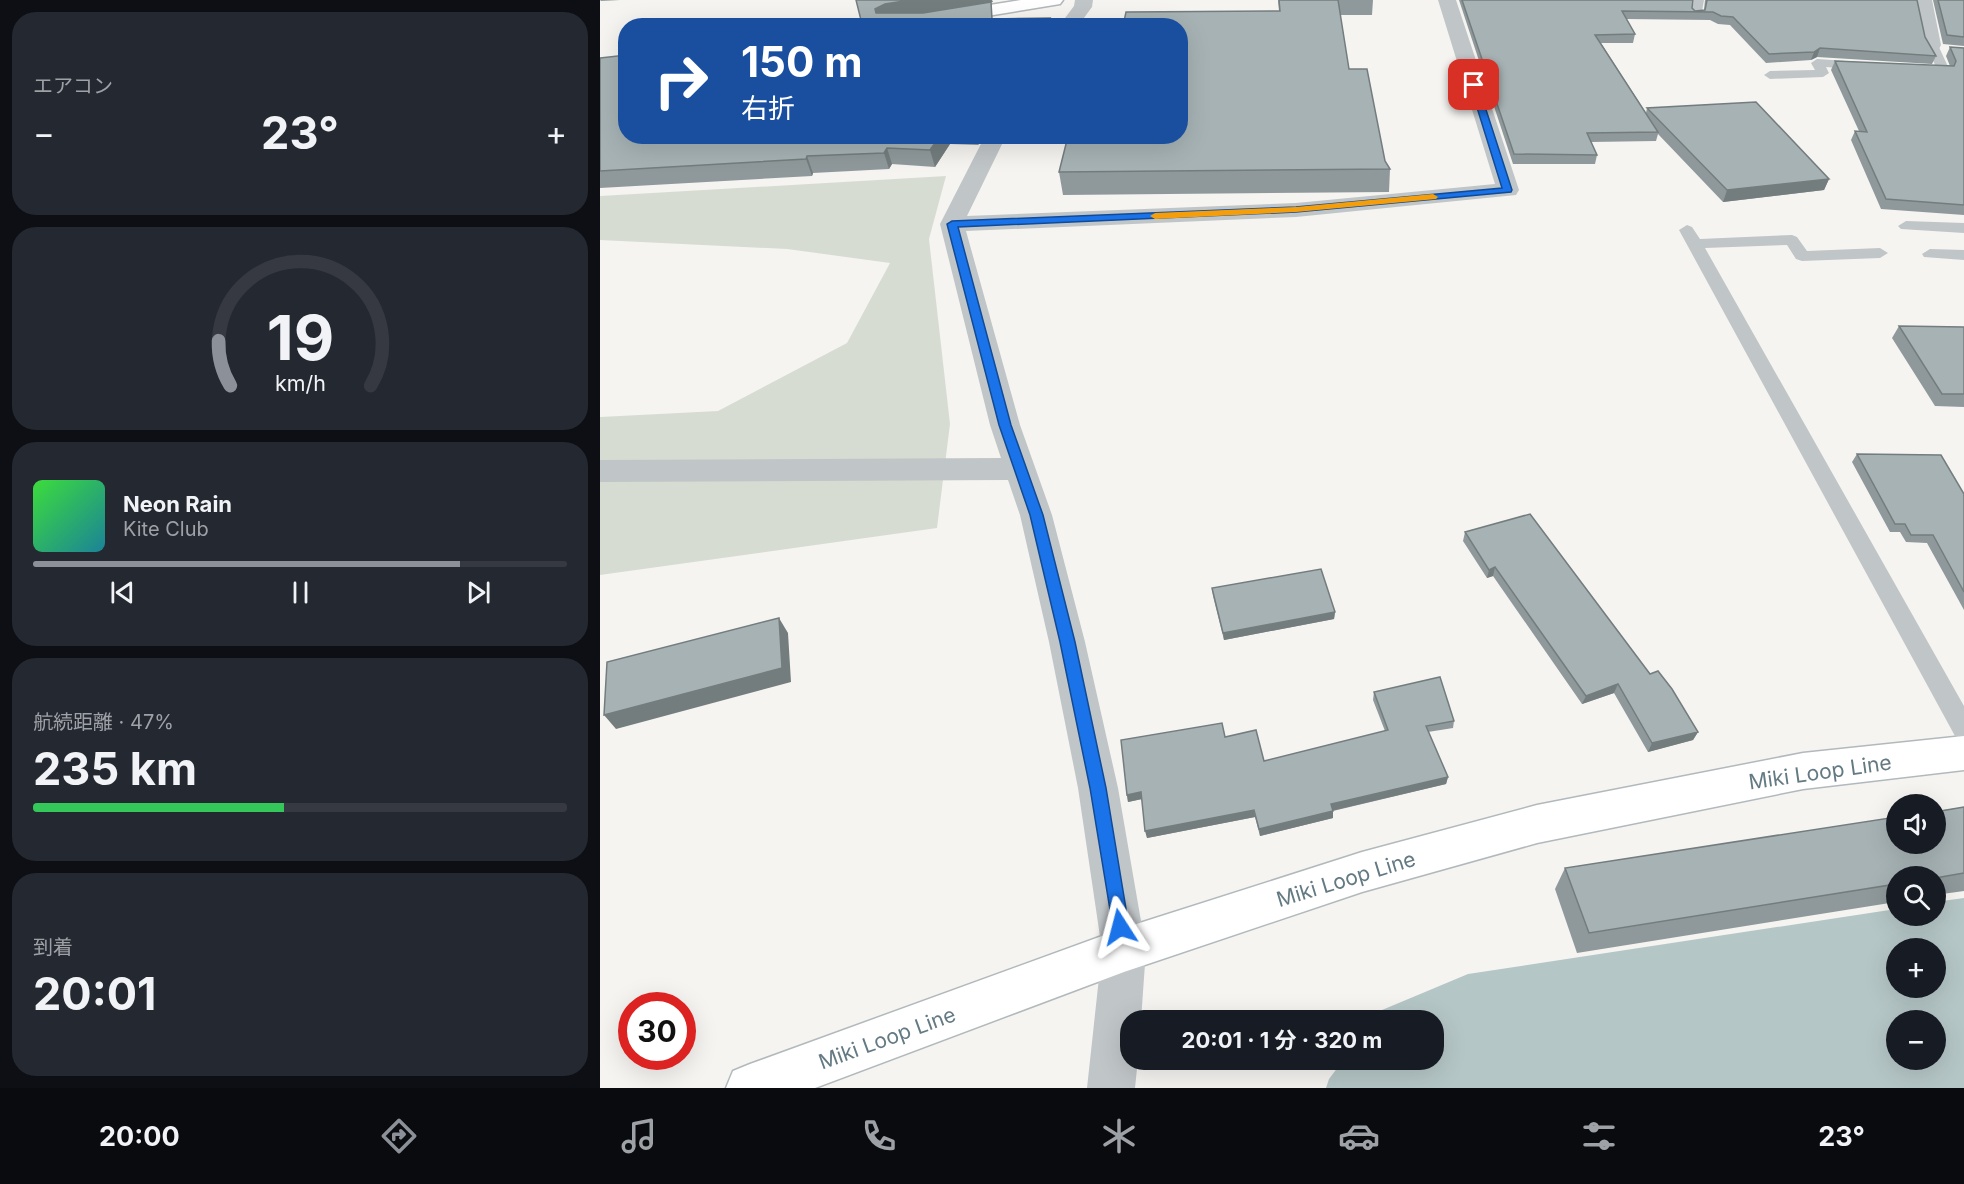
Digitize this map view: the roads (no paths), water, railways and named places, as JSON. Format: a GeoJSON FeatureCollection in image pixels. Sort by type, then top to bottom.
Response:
{"type":"FeatureCollection","features":[{"type":"Feature","properties":{"kind":"main road"},"geometry":{"type":"LineString","coordinates":[[940,18],[1054,0]]}},
{"type":"Feature","properties":{"kind":"main road","name":"Miki Loop Line"},"geometry":{"type":"LineString","coordinates":[[750,1088],[1124,950],[1362,872],[1537,824],[1803,771],[1964,753]]}},
{"type":"Feature","properties":{"kind":"street"},"geometry":{"type":"LineString","coordinates":[[1074,18],[1083,7],[1084,0]]}},
{"type":"Feature","properties":{"kind":"street"},"geometry":{"type":"LineString","coordinates":[[952,224],[1296,210],[1508,190],[1447,0]]}},
{"type":"Feature","properties":{"kind":"street"},"geometry":{"type":"LineString","coordinates":[[1923,0],[1937,48]]}},
{"type":"Feature","properties":{"kind":"street"},"geometry":{"type":"LineString","coordinates":[[992,144],[952,224],[1005,425],[1036,515],[1067,642],[1098,788],[1124,950],[1111,1088]]}},
{"type":"Feature","properties":{"kind":"street"},"geometry":{"type":"LineString","coordinates":[[600,471],[1020,469]]}},
{"type":"Feature","properties":{"kind":"lane"},"geometry":{"type":"LineString","coordinates":[[1697,15],[1699,0]]}},
{"type":"Feature","properties":{"kind":"lane"},"geometry":{"type":"LineString","coordinates":[[1909,69],[1944,71],[1937,48]]}},
{"type":"Feature","properties":{"kind":"lane"},"geometry":{"type":"LineString","coordinates":[[1770,75],[1823,73],[1817,63],[1875,67]]}},
{"type":"Feature","properties":{"kind":"lane"},"geometry":{"type":"LineString","coordinates":[[1906,226],[1964,228]]}},
{"type":"Feature","properties":{"kind":"lane"},"geometry":{"type":"LineString","coordinates":[[1880,253],[1802,256],[1792,240],[1691,237],[1964,729]]}},
{"type":"Feature","properties":{"kind":"lane"},"geometry":{"type":"LineString","coordinates":[[1930,254],[1964,255]]}}]}
